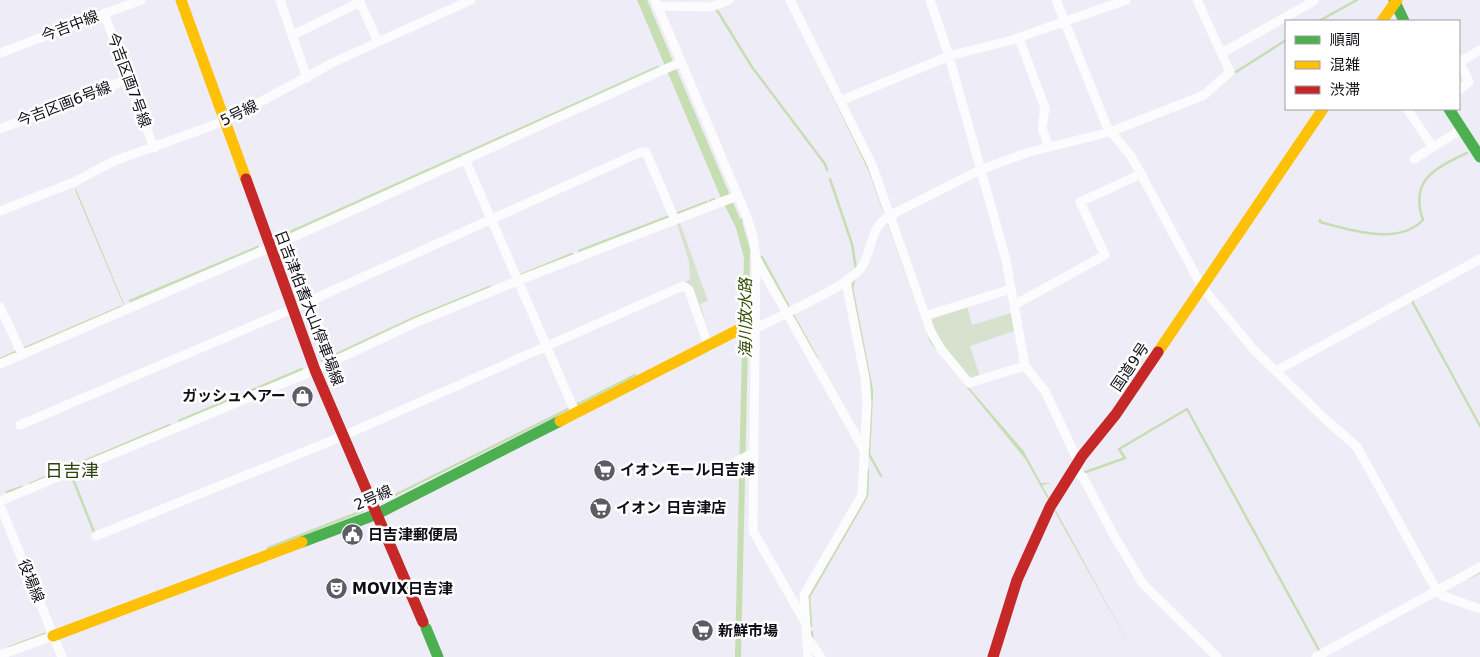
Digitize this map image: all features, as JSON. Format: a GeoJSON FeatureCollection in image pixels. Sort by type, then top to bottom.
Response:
{"type":"FeatureCollection","features":[{"type":"Feature","properties":{"kind":"main road","name":"日吉津伯耆大山停車場線"},"geometry":{"type":"LineString","coordinates":[[181,0],[269,248],[315,370],[438,657]]}},
{"type":"Feature","properties":{"kind":"main road"},"geometry":{"type":"LineString","coordinates":[[1383,20],[1395,1]]}},
{"type":"Feature","properties":{"kind":"main road"},"geometry":{"type":"LineString","coordinates":[[1395,1],[1404,20]]}},
{"type":"Feature","properties":{"kind":"main road","name":"国道9号"},"geometry":{"type":"LineString","coordinates":[[993,657],[1003,618],[1022,566],[1048,513],[1075,466],[1116,414],[1322,110]]}},
{"type":"Feature","properties":{"kind":"main road"},"geometry":{"type":"LineString","coordinates":[[1450,110],[1480,157]]}},
{"type":"Feature","properties":{"kind":"main road","name":"2号線"},"geometry":{"type":"LineString","coordinates":[[53,636],[377,514],[709,347],[749,329]]}},
{"type":"Feature","properties":{"kind":"street","name":"今吉中線"},"geometry":{"type":"LineString","coordinates":[[0,53],[141,0]]}},
{"type":"Feature","properties":{"kind":"street"},"geometry":{"type":"LineString","coordinates":[[280,0],[307,78]]}},
{"type":"Feature","properties":{"kind":"street","name":"5号線"},"geometry":{"type":"LineString","coordinates":[[0,211],[74,182],[114,161],[154,148],[225,120],[334,62],[471,0]]}},
{"type":"Feature","properties":{"kind":"street"},"geometry":{"type":"LineString","coordinates":[[729,0],[711,6],[656,3],[734,197],[751,229],[755,256],[749,329],[753,531],[804,622]]}},
{"type":"Feature","properties":{"kind":"street"},"geometry":{"type":"LineString","coordinates":[[790,0],[872,165],[925,316],[941,349],[969,383],[1025,366]]}},
{"type":"Feature","properties":{"kind":"street"},"geometry":{"type":"LineString","coordinates":[[930,0],[949,56],[1006,260],[1025,366],[1045,391],[1075,466],[1143,584],[1217,657]]}},
{"type":"Feature","properties":{"kind":"street"},"geometry":{"type":"LineString","coordinates":[[1056,0],[1110,132],[1131,156],[1202,287],[1254,350],[1357,447],[1437,590],[1443,596],[1480,609]]}},
{"type":"Feature","properties":{"kind":"street"},"geometry":{"type":"LineString","coordinates":[[840,101],[949,56],[1019,38],[1126,0]]}},
{"type":"Feature","properties":{"kind":"street"},"geometry":{"type":"LineString","coordinates":[[749,329],[846,282],[861,268],[877,226],[889,216],[980,170],[1049,147],[1110,132],[1204,95],[1230,72],[1197,0]]}},
{"type":"Feature","properties":{"kind":"street"},"geometry":{"type":"LineString","coordinates":[[292,35],[363,1],[378,42]]}},
{"type":"Feature","properties":{"kind":"street"},"geometry":{"type":"LineString","coordinates":[[1222,53],[1314,1]]}},
{"type":"Feature","properties":{"kind":"street","name":"今吉区画7号線"},"geometry":{"type":"LineString","coordinates":[[104,13],[154,148]]}},
{"type":"Feature","properties":{"kind":"street"},"geometry":{"type":"LineString","coordinates":[[1019,38],[1045,108],[1042,128],[1049,147]]}},
{"type":"Feature","properties":{"kind":"street"},"geometry":{"type":"LineString","coordinates":[[1460,89],[1469,82],[1461,65],[1463,60],[1480,50]]}},
{"type":"Feature","properties":{"kind":"street"},"geometry":{"type":"LineString","coordinates":[[0,364],[269,248],[679,63]]}},
{"type":"Feature","properties":{"kind":"street","name":"今吉区画6号線"},"geometry":{"type":"LineString","coordinates":[[0,129],[128,79]]}},
{"type":"Feature","properties":{"kind":"street"},"geometry":{"type":"LineString","coordinates":[[1408,110],[1434,146]]}},
{"type":"Feature","properties":{"kind":"street"},"geometry":{"type":"LineString","coordinates":[[1414,159],[1462,129]]}},
{"type":"Feature","properties":{"kind":"street"},"geometry":{"type":"LineString","coordinates":[[20,425],[292,309],[641,152],[646,152],[675,220]]}},
{"type":"Feature","properties":{"kind":"street"},"geometry":{"type":"LineString","coordinates":[[464,159],[576,414]]}},
{"type":"Feature","properties":{"kind":"street"},"geometry":{"type":"LineString","coordinates":[[1014,305],[1105,255],[1080,202],[1141,174]]}},
{"type":"Feature","properties":{"kind":"street"},"geometry":{"type":"LineString","coordinates":[[0,501],[315,370],[415,323],[517,280],[734,197]]}},
{"type":"Feature","properties":{"kind":"street"},"geometry":{"type":"LineString","coordinates":[[755,256],[864,450]]}},
{"type":"Feature","properties":{"kind":"street"},"geometry":{"type":"LineString","coordinates":[[1276,371],[1480,259]]}},
{"type":"Feature","properties":{"kind":"street"},"geometry":{"type":"LineString","coordinates":[[808,657],[804,622],[804,595],[862,495],[867,403],[865,378],[846,282]]}},
{"type":"Feature","properties":{"kind":"street"},"geometry":{"type":"LineString","coordinates":[[96,536],[343,436],[683,286],[689,290],[709,347]]}},
{"type":"Feature","properties":{"kind":"street"},"geometry":{"type":"LineString","coordinates":[[925,316],[1011,289]]}},
{"type":"Feature","properties":{"kind":"street"},"geometry":{"type":"LineString","coordinates":[[0,307],[22,354]]}},
{"type":"Feature","properties":{"kind":"street"},"geometry":{"type":"LineString","coordinates":[[737,461],[751,454]]}},
{"type":"Feature","properties":{"kind":"street","name":"役場線"},"geometry":{"type":"LineString","coordinates":[[0,505],[62,657]]}},
{"type":"Feature","properties":{"kind":"street"},"geometry":{"type":"LineString","coordinates":[[1316,657],[1480,567]]}},
{"type":"Feature","properties":{"kind":"street","name":"2号線"},"geometry":{"type":"LineString","coordinates":[[0,655],[53,636]]}},
{"type":"Feature","properties":{"kind":"street"},"geometry":{"type":"LineString","coordinates":[[806,636],[821,657]]}},
{"type":"Feature","properties":{"kind":"shaded area"},"geometry":{"type":"Polygon","coordinates":[[[680,223],[708,301],[700,304],[711,340],[683,284],[690,279],[689,261],[677,224],[680,223]]]}},
{"type":"Feature","properties":{"kind":"shaded area"},"geometry":{"type":"Polygon","coordinates":[[[967,306],[972,325],[1011,313],[1014,331],[970,346],[980,377],[974,378],[963,373],[958,367],[947,352],[930,321],[933,317],[967,306]]]}},
{"type":"Feature","properties":{"kind":"water","name":"海川放水路"},"geometry":{"type":"Polygon","coordinates":[[[637,0],[647,0],[740,219],[744,218],[745,221],[742,222],[750,249],[753,250],[750,253],[741,657],[735,657],[744,258],[736,228],[721,198],[637,0]]]}},
{"type":"Feature","properties":{"kind":"water"},"geometry":{"type":"Polygon","coordinates":[[[786,0],[863,152],[945,360],[1023,450],[1041,483],[1051,483],[1042,485],[1136,657],[1026,460],[930,342],[869,172],[786,0]]]}},
{"type":"Feature","properties":{"kind":"water"},"geometry":{"type":"Polygon","coordinates":[[[76,189],[125,306],[75,190],[76,189]]]}},
{"type":"Feature","properties":{"kind":"waterway"},"geometry":{"type":"LineString","coordinates":[[1321,20],[1357,0]]}},
{"type":"Feature","properties":{"kind":"waterway"},"geometry":{"type":"LineString","coordinates":[[715,7],[752,67],[825,164],[827,170]]}},
{"type":"Feature","properties":{"kind":"waterway"},"geometry":{"type":"LineString","coordinates":[[1236,72],[1285,41]]}},
{"type":"Feature","properties":{"kind":"waterway"},"geometry":{"type":"LineString","coordinates":[[277,238],[658,67]]}},
{"type":"Feature","properties":{"kind":"waterway"},"geometry":{"type":"LineString","coordinates":[[1320,220],[1320,222],[1345,229],[1373,234],[1401,232],[1413,228],[1423,220],[1419,195],[1422,185],[1435,170],[1467,153]]}},
{"type":"Feature","properties":{"kind":"waterway"},"geometry":{"type":"LineString","coordinates":[[830,179],[852,244],[856,269]]}},
{"type":"Feature","properties":{"kind":"waterway"},"geometry":{"type":"LineString","coordinates":[[710,201],[714,199]]}},
{"type":"Feature","properties":{"kind":"waterway"},"geometry":{"type":"LineString","coordinates":[[676,214],[707,202]]}},
{"type":"Feature","properties":{"kind":"waterway"},"geometry":{"type":"LineString","coordinates":[[579,251],[670,216]]}},
{"type":"Feature","properties":{"kind":"waterway"},"geometry":{"type":"LineString","coordinates":[[130,301],[258,247]]}},
{"type":"Feature","properties":{"kind":"waterway"},"geometry":{"type":"LineString","coordinates":[[521,275],[572,254]]}},
{"type":"Feature","properties":{"kind":"waterway"},"geometry":{"type":"LineString","coordinates":[[762,257],[789,307]]}},
{"type":"Feature","properties":{"kind":"waterway"},"geometry":{"type":"LineString","coordinates":[[855,277],[852,288],[872,391],[869,454],[881,476]]}},
{"type":"Feature","properties":{"kind":"waterway"},"geometry":{"type":"LineString","coordinates":[[322,361],[414,318],[490,287]]}},
{"type":"Feature","properties":{"kind":"waterway"},"geometry":{"type":"LineString","coordinates":[[1413,301],[1480,426]]}},
{"type":"Feature","properties":{"kind":"waterway"},"geometry":{"type":"LineString","coordinates":[[23,349],[121,307]]}},
{"type":"Feature","properties":{"kind":"waterway"},"geometry":{"type":"LineString","coordinates":[[792,313],[817,358]]}},
{"type":"Feature","properties":{"kind":"waterway"},"geometry":{"type":"LineString","coordinates":[[0,359],[16,352]]}},
{"type":"Feature","properties":{"kind":"waterway"},"geometry":{"type":"LineString","coordinates":[[179,421],[302,369]]}},
{"type":"Feature","properties":{"kind":"waterway"},"geometry":{"type":"LineString","coordinates":[[576,405],[635,375]]}},
{"type":"Feature","properties":{"kind":"waterway"},"geometry":{"type":"LineString","coordinates":[[383,501],[568,409]]}},
{"type":"Feature","properties":{"kind":"waterway"},"geometry":{"type":"LineString","coordinates":[[1083,473],[1125,458],[1119,449],[1187,409],[1320,652]]}},
{"type":"Feature","properties":{"kind":"waterway"},"geometry":{"type":"LineString","coordinates":[[30,484],[170,425]]}},
{"type":"Feature","properties":{"kind":"waterway"},"geometry":{"type":"LineString","coordinates":[[811,626],[809,597],[867,496],[868,470]]}},
{"type":"Feature","properties":{"kind":"waterway"},"geometry":{"type":"LineString","coordinates":[[73,479],[94,532],[97,533]]}},
{"type":"Feature","properties":{"kind":"waterway"},"geometry":{"type":"LineString","coordinates":[[7,492],[22,487]]}},
{"type":"Feature","properties":{"kind":"waterway"},"geometry":{"type":"LineString","coordinates":[[268,548],[362,511]]}},
{"type":"Feature","properties":{"kind":"waterway"},"geometry":{"type":"LineString","coordinates":[[1468,578],[1480,572]]}},
{"type":"Feature","properties":{"kind":"waterway"},"geometry":{"type":"LineString","coordinates":[[812,632],[812,638]]}},
{"type":"Feature","properties":{"kind":"waterway"},"geometry":{"type":"LineString","coordinates":[[10,647],[45,634]]}},
{"type":"Feature","properties":{"kind":"traffic: fast"},"geometry":{"type":"LineString","coordinates":[[1394,0],[1404,20]]}},
{"type":"Feature","properties":{"kind":"traffic: fast"},"geometry":{"type":"LineString","coordinates":[[1450,110],[1480,157]]}},
{"type":"Feature","properties":{"kind":"traffic: fast"},"geometry":{"type":"LineString","coordinates":[[302,542],[377,514],[560,421]]}},
{"type":"Feature","properties":{"kind":"traffic: fast"},"geometry":{"type":"LineString","coordinates":[[426,628],[438,657]]}},
{"type":"Feature","properties":{"kind":"traffic: slow"},"geometry":{"type":"LineString","coordinates":[[181,0],[246,179]]}},
{"type":"Feature","properties":{"kind":"traffic: slow"},"geometry":{"type":"LineString","coordinates":[[1383,20],[1397,0]]}},
{"type":"Feature","properties":{"kind":"traffic: slow"},"geometry":{"type":"LineString","coordinates":[[1158,352],[1322,110]]}},
{"type":"Feature","properties":{"kind":"traffic: slow"},"geometry":{"type":"LineString","coordinates":[[560,421],[740,329]]}},
{"type":"Feature","properties":{"kind":"traffic: slow"},"geometry":{"type":"LineString","coordinates":[[53,636],[302,542]]}},
{"type":"Feature","properties":{"kind":"traffic: jam"},"geometry":{"type":"LineString","coordinates":[[246,179],[315,370],[423,622]]}},
{"type":"Feature","properties":{"kind":"traffic: jam"},"geometry":{"type":"LineString","coordinates":[[993,657],[1017,580],[1050,507],[1082,456],[1116,414],[1158,352]]}},
{"type":"Feature","properties":{"kind":"place","name":"ガッシュヘアー"},"geometry":{"type":"Point","coordinates":[302,396]}},
{"type":"Feature","properties":{"kind":"place","name":"イオンモール日吉津"},"geometry":{"type":"Point","coordinates":[604,470]}},
{"type":"Feature","properties":{"kind":"place","name":"イオン 日吉津店"},"geometry":{"type":"Point","coordinates":[600,508]}},
{"type":"Feature","properties":{"kind":"place","name":"日吉津郵便局"},"geometry":{"type":"Point","coordinates":[352,535]}},
{"type":"Feature","properties":{"kind":"place","name":"MOVIX日吉津"},"geometry":{"type":"Point","coordinates":[336,589]}},
{"type":"Feature","properties":{"kind":"place","name":"新鮮市場"},"geometry":{"type":"Point","coordinates":[702,631]}},
{"type":"Feature","properties":{"kind":"district","name":"日吉津"},"geometry":{"type":"Point","coordinates":[72,470]}}]}
